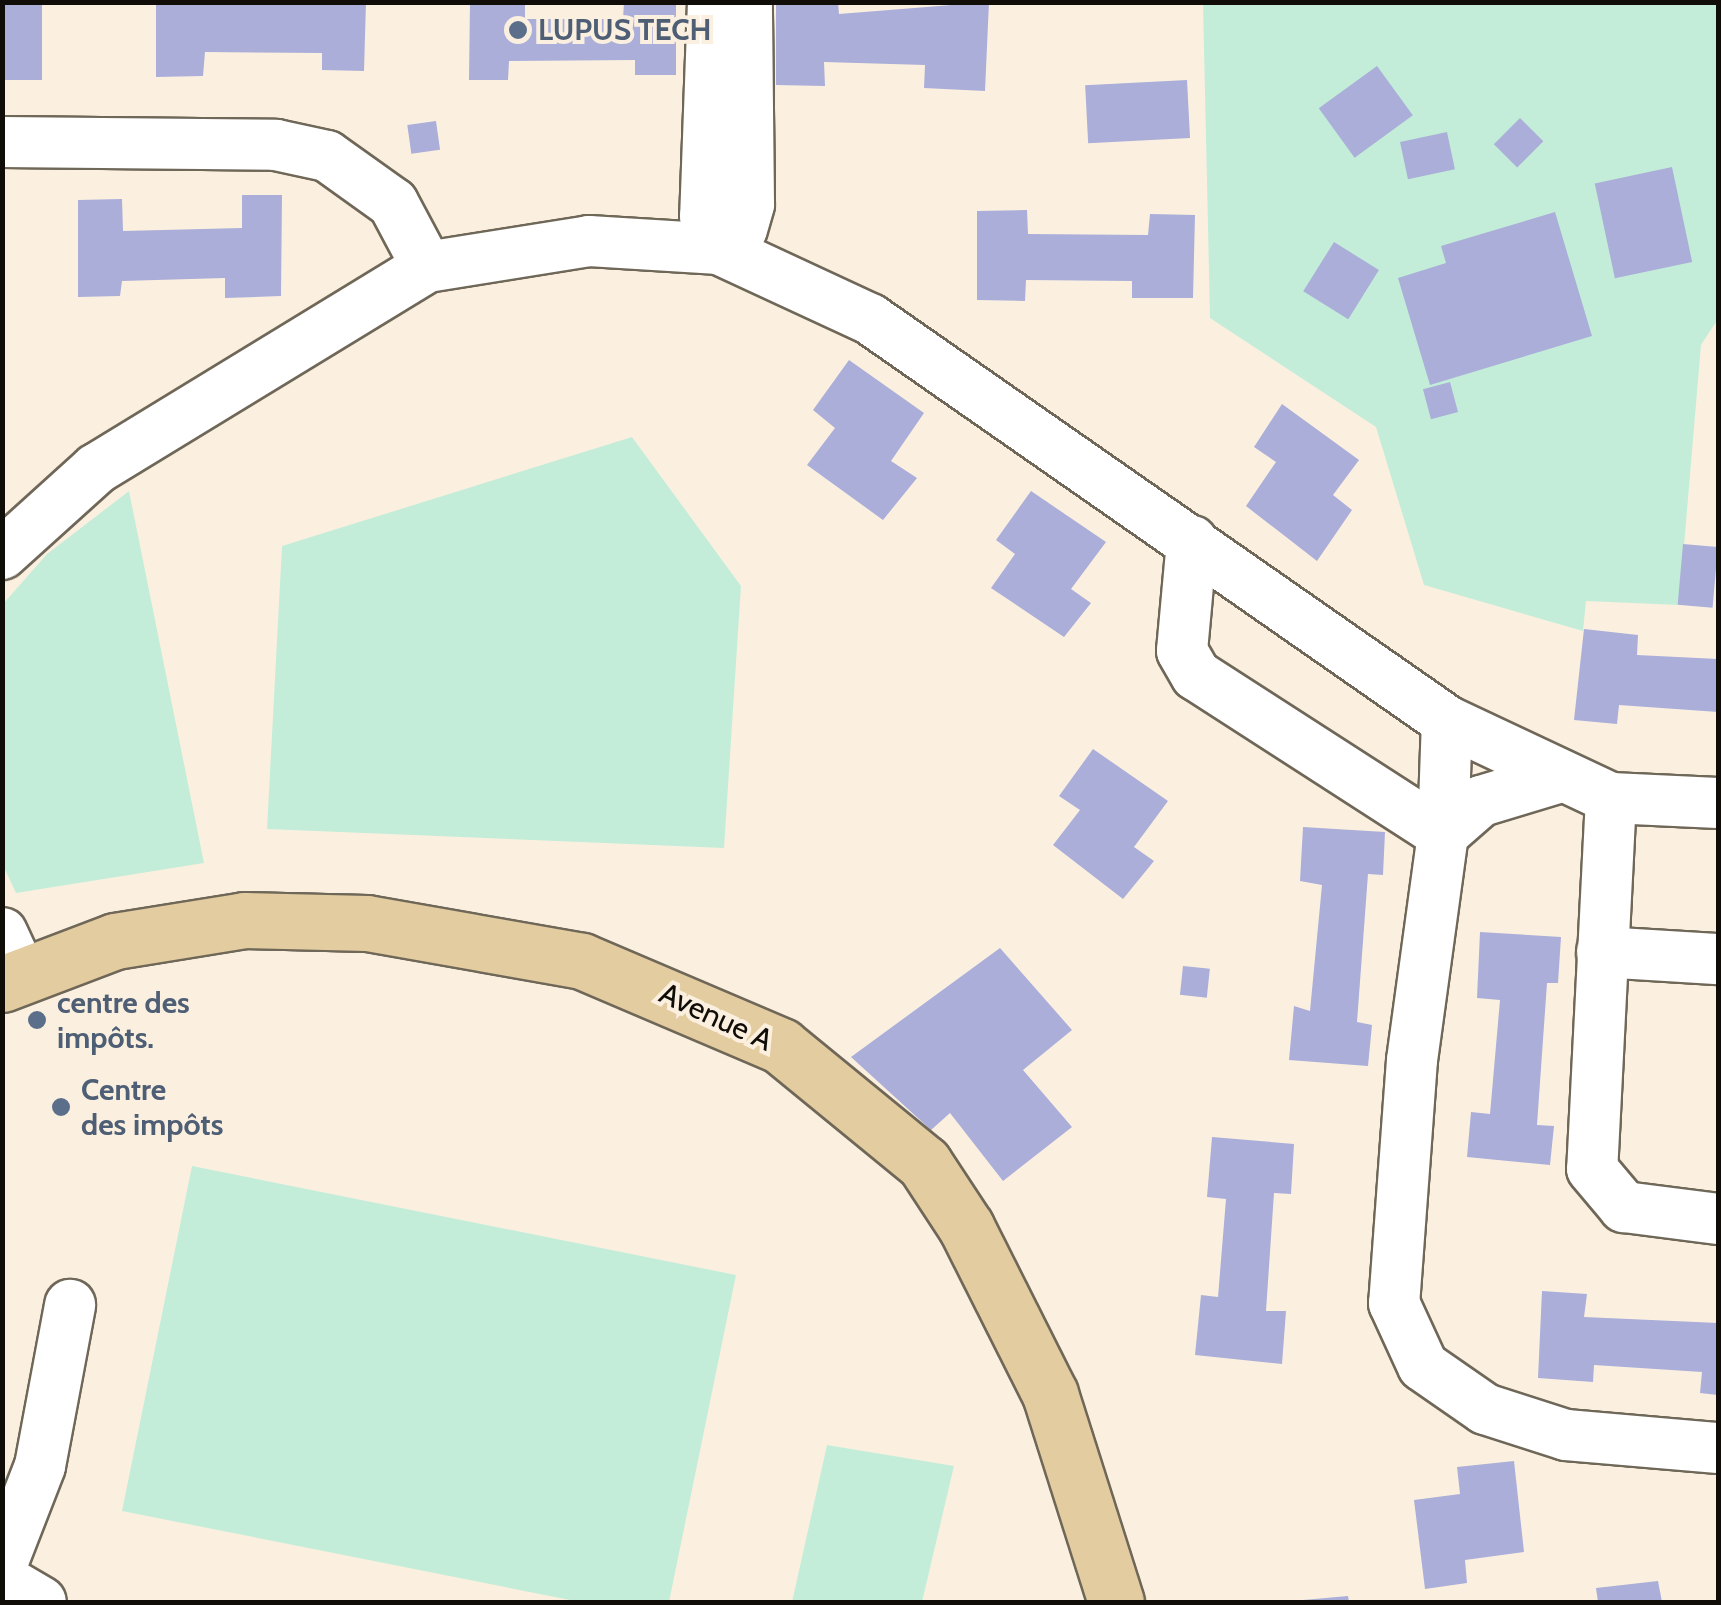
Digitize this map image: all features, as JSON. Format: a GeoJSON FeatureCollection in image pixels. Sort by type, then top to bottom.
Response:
{"type":"FeatureCollection","features":[{"type":"Feature","properties":{"kind":"main road","name":"Avenue A"},"geometry":{"type":"LineString","coordinates":[[9,964],[115,941],[244,920],[366,923],[582,961],[781,1046],[924,1163],[966,1227],[1050,1394],[1116,1602]]}},
{"type":"Feature","properties":{"kind":"street"},"geometry":{"type":"LineString","coordinates":[[712,2],[728,200],[812,289]]}},
{"type":"Feature","properties":{"kind":"street"},"geometry":{"type":"LineString","coordinates":[[719,249],[728,200],[747,2]]}},
{"type":"Feature","properties":{"kind":"street"},"geometry":{"type":"LineString","coordinates":[[2,142],[276,145],[327,156],[394,202],[427,267]]}},
{"type":"Feature","properties":{"kind":"street"},"geometry":{"type":"LineString","coordinates":[[644,242],[728,200]]}},
{"type":"Feature","properties":{"kind":"street"},"geometry":{"type":"LineString","coordinates":[[2,554],[96,469],[427,267],[532,246],[644,242],[719,249],[812,289],[1192,542],[1447,721],[1554,779],[1611,798],[1718,803]]}},
{"type":"Feature","properties":{"kind":"street"},"geometry":{"type":"LineString","coordinates":[[1192,542],[1182,651],[1196,675],[1444,834]]}},
{"type":"Feature","properties":{"kind":"street"},"geometry":{"type":"LineString","coordinates":[[1447,721],[1444,834],[1391,1268],[1404,1336],[1444,1386],[1524,1424],[1718,1448]]}},
{"type":"Feature","properties":{"kind":"street"},"geometry":{"type":"LineString","coordinates":[[1444,834],[1481,802],[1554,779]]}},
{"type":"Feature","properties":{"kind":"street"},"geometry":{"type":"LineString","coordinates":[[1611,798],[1592,1168],[1624,1206],[1718,1219]]}},
{"type":"Feature","properties":{"kind":"street"},"geometry":{"type":"LineString","coordinates":[[1602,952],[1718,959]]}},
{"type":"Feature","properties":{"kind":"street"},"geometry":{"type":"LineString","coordinates":[[2,1564],[40,1466],[70,1304]]}},
{"type":"Feature","properties":{"kind":"street"},"geometry":{"type":"LineString","coordinates":[[2,1580],[41,1602]]}},
{"type":"Feature","properties":{"kind":"green space"},"geometry":{"type":"Polygon","coordinates":[[[1203,3],[1717,3],[1718,319],[1701,345],[1679,605],[1586,601],[1583,631],[1424,585],[1376,427],[1210,318],[1203,3]]]}},
{"type":"Feature","properties":{"kind":"green space"},"geometry":{"type":"Polygon","coordinates":[[[632,437],[741,586],[724,848],[267,829],[282,546],[632,437]]]}},
{"type":"Feature","properties":{"kind":"green space"},"geometry":{"type":"Polygon","coordinates":[[[129,491],[204,863],[16,893],[3,865],[3,604],[47,554],[129,491]]]}},
{"type":"Feature","properties":{"kind":"green space"},"geometry":{"type":"Polygon","coordinates":[[[192,1166],[736,1275],[669,1602],[580,1602],[122,1511],[192,1166]]]}},
{"type":"Feature","properties":{"kind":"green space"},"geometry":{"type":"Polygon","coordinates":[[[827,1445],[954,1466],[922,1602],[792,1602],[827,1445]]]}},
{"type":"Feature","properties":{"kind":"building"},"geometry":{"type":"Polygon","coordinates":[[[2,2],[42,2],[42,80],[2,80],[2,2]]]}},
{"type":"Feature","properties":{"kind":"building"},"geometry":{"type":"Polygon","coordinates":[[[156,2],[366,2],[364,71],[322,70],[322,53],[205,52],[203,76],[156,77],[156,2]]]}},
{"type":"Feature","properties":{"kind":"building"},"geometry":{"type":"Polygon","coordinates":[[[470,2],[525,2],[525,19],[623,19],[624,2],[676,2],[676,75],[635,75],[635,60],[509,61],[508,80],[469,80],[470,2]]]}},
{"type":"Feature","properties":{"kind":"building"},"geometry":{"type":"Polygon","coordinates":[[[776,2],[838,2],[839,14],[989,2],[985,91],[924,88],[925,65],[824,62],[825,86],[776,85],[776,2]]]}},
{"type":"Feature","properties":{"kind":"building"},"geometry":{"type":"Polygon","coordinates":[[[1377,66],[1413,115],[1355,158],[1319,108],[1377,66]]]}},
{"type":"Feature","properties":{"kind":"building"},"geometry":{"type":"Polygon","coordinates":[[[1187,80],[1190,138],[1088,143],[1085,85],[1187,80]]]}},
{"type":"Feature","properties":{"kind":"building"},"geometry":{"type":"Polygon","coordinates":[[[1520,118],[1543,141],[1517,167],[1494,144],[1520,118]]]}},
{"type":"Feature","properties":{"kind":"building"},"geometry":{"type":"Polygon","coordinates":[[[436,121],[440,150],[411,154],[407,125],[436,121]]]}},
{"type":"Feature","properties":{"kind":"building"},"geometry":{"type":"Polygon","coordinates":[[[1447,132],[1455,169],[1408,179],[1400,142],[1447,132]]]}},
{"type":"Feature","properties":{"kind":"building"},"geometry":{"type":"Polygon","coordinates":[[[1672,167],[1692,262],[1615,278],[1595,183],[1672,167]]]}},
{"type":"Feature","properties":{"kind":"building"},"geometry":{"type":"Polygon","coordinates":[[[242,195],[282,195],[281,296],[225,298],[225,278],[122,281],[120,296],[78,297],[78,200],[122,199],[123,231],[242,228],[242,195]]]}},
{"type":"Feature","properties":{"kind":"building"},"geometry":{"type":"Polygon","coordinates":[[[1027,210],[1028,234],[1148,235],[1150,214],[1195,215],[1193,298],[1132,298],[1132,281],[1026,280],[1025,301],[977,300],[977,211],[1027,210]]]}},
{"type":"Feature","properties":{"kind":"building"},"geometry":{"type":"Polygon","coordinates":[[[1555,212],[1592,336],[1430,385],[1398,278],[1446,263],[1441,246],[1555,212]]]}},
{"type":"Feature","properties":{"kind":"building"},"geometry":{"type":"Polygon","coordinates":[[[1334,242],[1379,270],[1348,319],[1303,291],[1334,242]]]}},
{"type":"Feature","properties":{"kind":"building"},"geometry":{"type":"Polygon","coordinates":[[[849,360],[924,413],[891,461],[917,478],[883,520],[807,465],[835,428],[813,410],[849,360]]]}},
{"type":"Feature","properties":{"kind":"building"},"geometry":{"type":"Polygon","coordinates":[[[1450,382],[1458,412],[1431,419],[1423,389],[1450,382]]]}},
{"type":"Feature","properties":{"kind":"building"},"geometry":{"type":"Polygon","coordinates":[[[1282,404],[1359,460],[1333,495],[1352,510],[1317,561],[1246,506],[1276,462],[1254,447],[1282,404]]]}},
{"type":"Feature","properties":{"kind":"building"},"geometry":{"type":"Polygon","coordinates":[[[1031,491],[1106,542],[1071,589],[1091,603],[1064,637],[991,588],[1015,554],[996,540],[1031,491]]]}},
{"type":"Feature","properties":{"kind":"building"},"geometry":{"type":"Polygon","coordinates":[[[1683,544],[1718,547],[1713,608],[1678,605],[1683,544]]]}},
{"type":"Feature","properties":{"kind":"building"},"geometry":{"type":"Polygon","coordinates":[[[1584,629],[1638,635],[1637,655],[1718,659],[1718,712],[1619,705],[1617,724],[1574,720],[1584,629]]]}},
{"type":"Feature","properties":{"kind":"building"},"geometry":{"type":"Polygon","coordinates":[[[1093,749],[1168,801],[1134,847],[1154,861],[1123,899],[1053,845],[1080,810],[1059,796],[1093,749]]]}},
{"type":"Feature","properties":{"kind":"building"},"geometry":{"type":"Polygon","coordinates":[[[1303,827],[1385,832],[1383,875],[1368,874],[1357,1022],[1372,1025],[1368,1066],[1289,1060],[1294,1006],[1310,1011],[1322,885],[1300,881],[1303,827]]]}},
{"type":"Feature","properties":{"kind":"building"},"geometry":{"type":"Polygon","coordinates":[[[1480,932],[1561,937],[1558,983],[1547,983],[1537,1125],[1554,1126],[1550,1165],[1467,1157],[1471,1112],[1490,1114],[1500,1000],[1477,998],[1480,932]]]}},
{"type":"Feature","properties":{"kind":"building"},"geometry":{"type":"Polygon","coordinates":[[[1000,948],[1072,1030],[1023,1070],[1072,1127],[1003,1181],[950,1113],[931,1130],[851,1057],[1000,948]]]}},
{"type":"Feature","properties":{"kind":"building"},"geometry":{"type":"Polygon","coordinates":[[[1183,966],[1210,969],[1207,998],[1180,995],[1183,966]]]}},
{"type":"Feature","properties":{"kind":"building"},"geometry":{"type":"Polygon","coordinates":[[[1212,1137],[1294,1144],[1291,1194],[1274,1193],[1266,1311],[1286,1311],[1282,1364],[1195,1355],[1201,1295],[1218,1297],[1226,1199],[1207,1197],[1212,1137]]]}},
{"type":"Feature","properties":{"kind":"building"},"geometry":{"type":"Polygon","coordinates":[[[1542,1291],[1587,1294],[1584,1317],[1718,1323],[1718,1395],[1700,1393],[1702,1372],[1594,1365],[1593,1382],[1538,1378],[1542,1291]]]}},
{"type":"Feature","properties":{"kind":"building"},"geometry":{"type":"Polygon","coordinates":[[[1514,1461],[1524,1552],[1465,1560],[1467,1583],[1425,1589],[1414,1500],[1460,1494],[1457,1467],[1514,1461]]]}},
{"type":"Feature","properties":{"kind":"building"},"geometry":{"type":"Polygon","coordinates":[[[1658,1581],[1662,1602],[1598,1602],[1596,1588],[1658,1581]]]}},
{"type":"Feature","properties":{"kind":"building"},"geometry":{"type":"Polygon","coordinates":[[[1348,1596],[1349,1602],[1303,1602],[1303,1600],[1348,1596]]]}},
{"type":"Feature","properties":{"kind":"place","name":"LUPUS TECH"},"geometry":{"type":"Point","coordinates":[518,30]}},
{"type":"Feature","properties":{"kind":"place","name":"centre des impôts."},"geometry":{"type":"Point","coordinates":[37,1020]}},
{"type":"Feature","properties":{"kind":"place","name":"Centre des impôts"},"geometry":{"type":"Point","coordinates":[61,1107]}}]}
